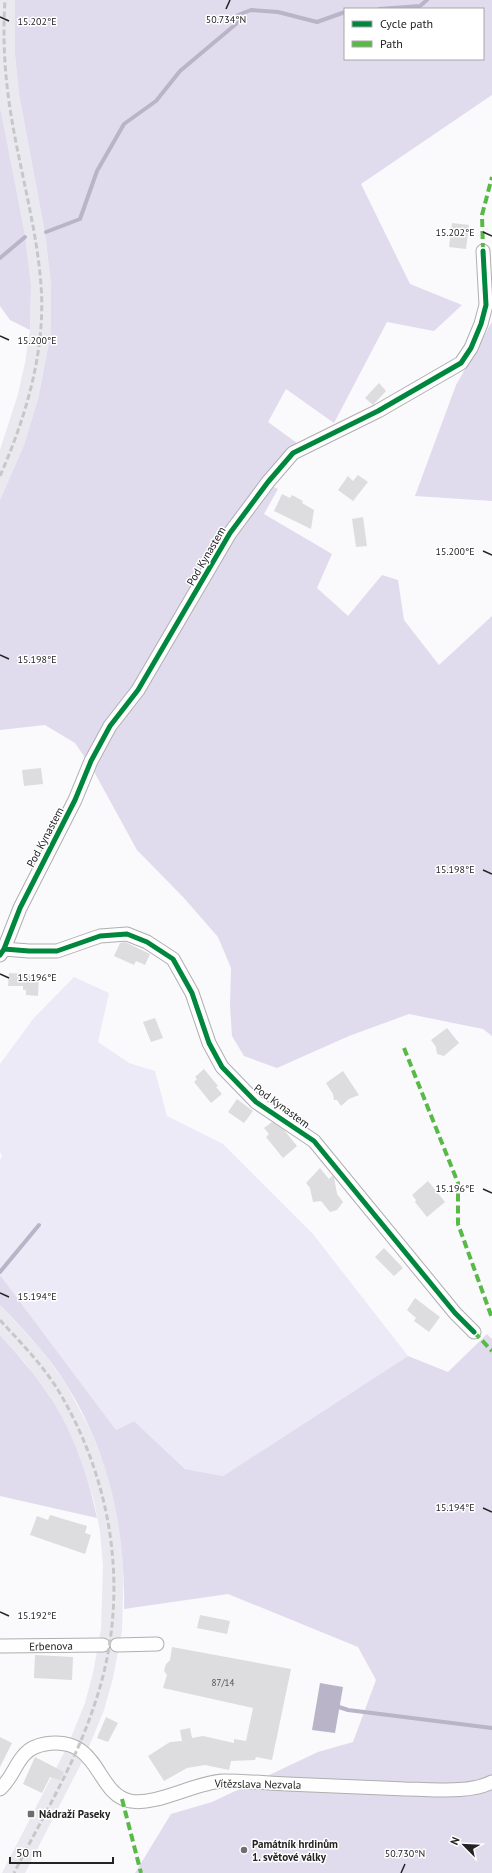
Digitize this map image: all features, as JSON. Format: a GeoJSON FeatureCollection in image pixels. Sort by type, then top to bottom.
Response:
{"type":"FeatureCollection","features":[{"type":"Feature","properties":{"kind":"street","name":"Pod Kynastem"},"geometry":{"type":"LineString","coordinates":[[474,1332],[455,1314],[314,1141],[256,1102],[222,1066],[209,1042],[192,992],[173,959],[147,942],[126,934],[100,936],[57,951],[2,952],[20,908],[75,800],[91,761],[110,726],[138,690],[230,533],[268,482],[293,453],[378,411],[461,363],[471,348],[486,305],[483,251]]}},
{"type":"Feature","properties":{"kind":"street"},"geometry":{"type":"LineString","coordinates":[[117,1645],[157,1644]]}},
{"type":"Feature","properties":{"kind":"street","name":"Erbenova"},"geometry":{"type":"LineString","coordinates":[[0,1646],[103,1645]]}},
{"type":"Feature","properties":{"kind":"street","name":"Vítězslava Nezvala"},"geometry":{"type":"LineString","coordinates":[[0,1789],[6,1784],[18,1762],[25,1753],[35,1747],[54,1744],[68,1746],[88,1756],[112,1791],[122,1799],[140,1802],[223,1781],[429,1789],[468,1789],[492,1782]]}},
{"type":"Feature","properties":{"kind":"shaded area"},"geometry":{"type":"Polygon","coordinates":[[[0,0],[15,0],[15,55],[19,94],[45,233],[51,286],[51,332],[38,399],[24,445],[0,500],[0,450],[18,394],[25,363],[30,330],[31,287],[0,107],[0,0]]]}},
{"type":"Feature","properties":{"kind":"shaded area"},"geometry":{"type":"Polygon","coordinates":[[[15,0],[492,0],[492,95],[361,184],[410,284],[462,305],[434,331],[387,322],[334,423],[286,389],[268,422],[297,443],[277,461],[252,496],[136,685],[86,759],[75,743],[45,725],[0,730],[0,500],[24,445],[38,399],[51,332],[51,285],[45,233],[19,94],[15,55],[15,0]]]}},
{"type":"Feature","properties":{"kind":"shaded area"},"geometry":{"type":"Polygon","coordinates":[[[0,107],[25,236],[31,287],[30,330],[10,320],[0,306],[0,107]]]}},
{"type":"Feature","properties":{"kind":"shaded area"},"geometry":{"type":"Polygon","coordinates":[[[492,322],[492,501],[415,496],[456,385],[492,322]]]}},
{"type":"Feature","properties":{"kind":"shaded area"},"geometry":{"type":"Polygon","coordinates":[[[270,485],[278,489],[264,514],[332,554],[317,588],[348,616],[382,575],[398,580],[404,620],[439,665],[492,616],[492,1036],[483,1029],[409,1014],[349,1036],[277,1068],[244,1056],[232,1036],[230,1006],[231,968],[218,937],[184,898],[137,850],[92,768],[113,729],[236,533],[270,485]]]}},
{"type":"Feature","properties":{"kind":"shaded area"},"geometry":{"type":"Polygon","coordinates":[[[74,977],[109,993],[98,1042],[129,1063],[155,1071],[167,1116],[223,1144],[313,1234],[408,1356],[223,1476],[185,1469],[134,1421],[116,1430],[0,1275],[0,1159],[2,1157],[0,1151],[0,1064],[33,1019],[74,977]]]}},
{"type":"Feature","properties":{"kind":"shaded area"},"geometry":{"type":"Polygon","coordinates":[[[0,1275],[116,1430],[134,1421],[185,1469],[223,1476],[408,1356],[448,1372],[487,1334],[492,1339],[492,1873],[135,1873],[171,1814],[212,1802],[318,1752],[353,1742],[376,1680],[358,1647],[228,1594],[124,1609],[124,1579],[118,1521],[104,1464],[81,1410],[59,1373],[26,1333],[0,1305],[0,1275]]]}},
{"type":"Feature","properties":{"kind":"shaded area"},"geometry":{"type":"Polygon","coordinates":[[[0,1305],[42,1351],[66,1384],[91,1431],[104,1463],[114,1496],[120,1528],[124,1565],[122,1631],[113,1678],[104,1710],[86,1754],[25,1873],[2,1873],[68,1745],[85,1703],[93,1673],[101,1629],[103,1566],[100,1531],[94,1501],[79,1455],[49,1395],[26,1364],[0,1335],[0,1305]]]}},
{"type":"Feature","properties":{"kind":"shaded area"},"geometry":{"type":"Polygon","coordinates":[[[0,1335],[43,1386],[65,1423],[84,1470],[97,1518],[0,1496],[0,1335]]]}},
{"type":"Feature","properties":{"kind":"shaded area"},"geometry":{"type":"Polygon","coordinates":[[[320,1683],[343,1687],[335,1733],[312,1730],[320,1683]]]}},
{"type":"Feature","properties":{"kind":"building"},"geometry":{"type":"Polygon","coordinates":[[[452,223],[469,225],[466,249],[449,247],[452,223]]]}},
{"type":"Feature","properties":{"kind":"building"},"geometry":{"type":"Polygon","coordinates":[[[379,383],[386,391],[373,405],[365,398],[379,383]]]}},
{"type":"Feature","properties":{"kind":"building"},"geometry":{"type":"Polygon","coordinates":[[[358,475],[368,482],[353,501],[338,490],[348,476],[353,481],[358,475]]]}},
{"type":"Feature","properties":{"kind":"building"},"geometry":{"type":"Polygon","coordinates":[[[282,494],[290,498],[292,495],[303,501],[302,503],[314,510],[311,529],[274,511],[282,494]]]}},
{"type":"Feature","properties":{"kind":"building"},"geometry":{"type":"Polygon","coordinates":[[[363,517],[367,546],[356,547],[352,519],[363,517]]]}},
{"type":"Feature","properties":{"kind":"building"},"geometry":{"type":"Polygon","coordinates":[[[41,768],[43,784],[24,786],[22,770],[41,768]]]}},
{"type":"Feature","properties":{"kind":"building"},"geometry":{"type":"Polygon","coordinates":[[[125,942],[150,954],[145,965],[136,961],[134,965],[114,956],[120,943],[125,942]]]}},
{"type":"Feature","properties":{"kind":"building"},"geometry":{"type":"Polygon","coordinates":[[[9,973],[39,975],[38,996],[26,995],[26,990],[23,990],[23,986],[8,986],[9,973]]]}},
{"type":"Feature","properties":{"kind":"building"},"geometry":{"type":"Polygon","coordinates":[[[155,1018],[163,1038],[151,1042],[143,1022],[155,1018]]]}},
{"type":"Feature","properties":{"kind":"building"},"geometry":{"type":"Polygon","coordinates":[[[447,1028],[459,1043],[444,1056],[437,1054],[436,1047],[431,1040],[447,1028]]]}},
{"type":"Feature","properties":{"kind":"building"},"geometry":{"type":"Polygon","coordinates":[[[204,1069],[218,1086],[216,1087],[222,1094],[211,1103],[194,1082],[197,1079],[195,1077],[204,1069]]]}},
{"type":"Feature","properties":{"kind":"building"},"geometry":{"type":"Polygon","coordinates":[[[343,1071],[359,1095],[349,1099],[341,1106],[337,1100],[334,1100],[333,1094],[326,1083],[343,1071]]]}},
{"type":"Feature","properties":{"kind":"building"},"geometry":{"type":"Polygon","coordinates":[[[237,1099],[253,1111],[244,1123],[228,1112],[237,1099]]]}},
{"type":"Feature","properties":{"kind":"building"},"geometry":{"type":"Polygon","coordinates":[[[272,1122],[284,1130],[297,1146],[283,1158],[266,1137],[269,1134],[264,1128],[272,1122]]]}},
{"type":"Feature","properties":{"kind":"building"},"geometry":{"type":"Polygon","coordinates":[[[320,1168],[329,1179],[332,1176],[334,1177],[337,1194],[343,1202],[337,1210],[330,1212],[321,1201],[313,1202],[310,1188],[306,1183],[320,1168]]]}},
{"type":"Feature","properties":{"kind":"building"},"geometry":{"type":"Polygon","coordinates":[[[428,1181],[445,1202],[427,1217],[415,1202],[416,1200],[412,1195],[428,1181]]]}},
{"type":"Feature","properties":{"kind":"building"},"geometry":{"type":"Polygon","coordinates":[[[384,1248],[403,1268],[394,1276],[375,1257],[384,1248]]]}},
{"type":"Feature","properties":{"kind":"building"},"geometry":{"type":"Polygon","coordinates":[[[415,1298],[440,1317],[429,1332],[414,1321],[416,1318],[407,1310],[415,1298]]]}},
{"type":"Feature","properties":{"kind":"building"},"geometry":{"type":"Polygon","coordinates":[[[50,1515],[87,1526],[85,1533],[91,1535],[85,1554],[30,1535],[37,1516],[48,1520],[50,1515]]]}},
{"type":"Feature","properties":{"kind":"building"},"geometry":{"type":"Polygon","coordinates":[[[200,1615],[230,1621],[227,1634],[197,1628],[200,1615]]]}},
{"type":"Feature","properties":{"kind":"building"},"geometry":{"type":"Polygon","coordinates":[[[172,1647],[291,1669],[272,1760],[256,1757],[255,1760],[231,1761],[229,1770],[205,1765],[187,1768],[164,1781],[148,1756],[170,1742],[182,1741],[180,1730],[190,1728],[192,1738],[203,1736],[234,1743],[234,1739],[246,1741],[253,1708],[163,1688],[167,1675],[164,1671],[166,1664],[170,1660],[172,1647]]]}},
{"type":"Feature","properties":{"kind":"building"},"geometry":{"type":"Polygon","coordinates":[[[35,1655],[73,1657],[72,1680],[34,1678],[35,1655]]]}},
{"type":"Feature","properties":{"kind":"building"},"geometry":{"type":"Polygon","coordinates":[[[106,1717],[118,1723],[108,1742],[97,1738],[106,1717]]]}},
{"type":"Feature","properties":{"kind":"building"},"geometry":{"type":"Polygon","coordinates":[[[0,1737],[12,1743],[0,1767],[0,1737]]]}},
{"type":"Feature","properties":{"kind":"building"},"geometry":{"type":"Polygon","coordinates":[[[35,1757],[64,1772],[60,1780],[50,1777],[42,1793],[23,1784],[35,1757]]]}},
{"type":"Feature","properties":{"kind":"waterway"},"geometry":{"type":"LineString","coordinates":[[393,8],[420,6],[427,0]]}},
{"type":"Feature","properties":{"kind":"waterway"},"geometry":{"type":"LineString","coordinates":[[46,232],[80,219],[97,171],[124,124],[156,101],[180,71],[236,24],[238,15],[251,10],[278,12],[317,22],[344,12]]}},
{"type":"Feature","properties":{"kind":"waterway"},"geometry":{"type":"LineString","coordinates":[[0,258],[25,237]]}},
{"type":"Feature","properties":{"kind":"waterway"},"geometry":{"type":"LineString","coordinates":[[0,1272],[39,1225]]}},
{"type":"Feature","properties":{"kind":"waterway"},"geometry":{"type":"LineString","coordinates":[[336,1706],[348,1710],[492,1728]]}},
{"type":"Feature","properties":{"kind":"railway"},"geometry":{"type":"LineString","coordinates":[[0,476],[26,407],[37,358],[42,309],[41,285],[35,237],[8,94],[4,47],[5,0]]}},
{"type":"Feature","properties":{"kind":"railway"},"geometry":{"type":"LineString","coordinates":[[0,1320],[52,1380],[77,1427],[93,1465],[104,1504],[111,1544],[114,1584],[112,1625],[105,1666],[94,1706],[68,1770],[14,1873]]}},
{"type":"Feature","properties":{"kind":"marked path"},"geometry":{"type":"LineString","coordinates":[[483,251],[482,215],[492,177]]}},
{"type":"Feature","properties":{"kind":"marked path"},"geometry":{"type":"LineString","coordinates":[[404,1048],[458,1183],[458,1224],[492,1318]]}},
{"type":"Feature","properties":{"kind":"marked path"},"geometry":{"type":"LineString","coordinates":[[474,1332],[492,1351]]}},
{"type":"Feature","properties":{"kind":"marked path"},"geometry":{"type":"LineString","coordinates":[[122,1799],[141,1873]]}},
{"type":"Feature","properties":{"kind":"cycle path"},"geometry":{"type":"LineString","coordinates":[[4,949],[20,908],[75,800],[91,761],[110,726],[138,690],[230,533],[268,482],[293,453],[378,411],[461,363],[471,348],[481,324],[486,305],[483,251]]}},
{"type":"Feature","properties":{"kind":"cycle path"},"geometry":{"type":"LineString","coordinates":[[0,955],[4,949],[57,951],[100,936],[127,934],[147,942],[173,959],[192,993],[209,1043],[222,1067],[256,1102],[314,1141],[455,1313],[474,1332]]}},
{"type":"Feature","properties":{"kind":"place","name":"Nádraží Paseky"},"geometry":{"type":"Point","coordinates":[31,1814]}},
{"type":"Feature","properties":{"kind":"place","name":"Památník hrdinům 1. světové války"},"geometry":{"type":"Point","coordinates":[244,1850]}}]}
